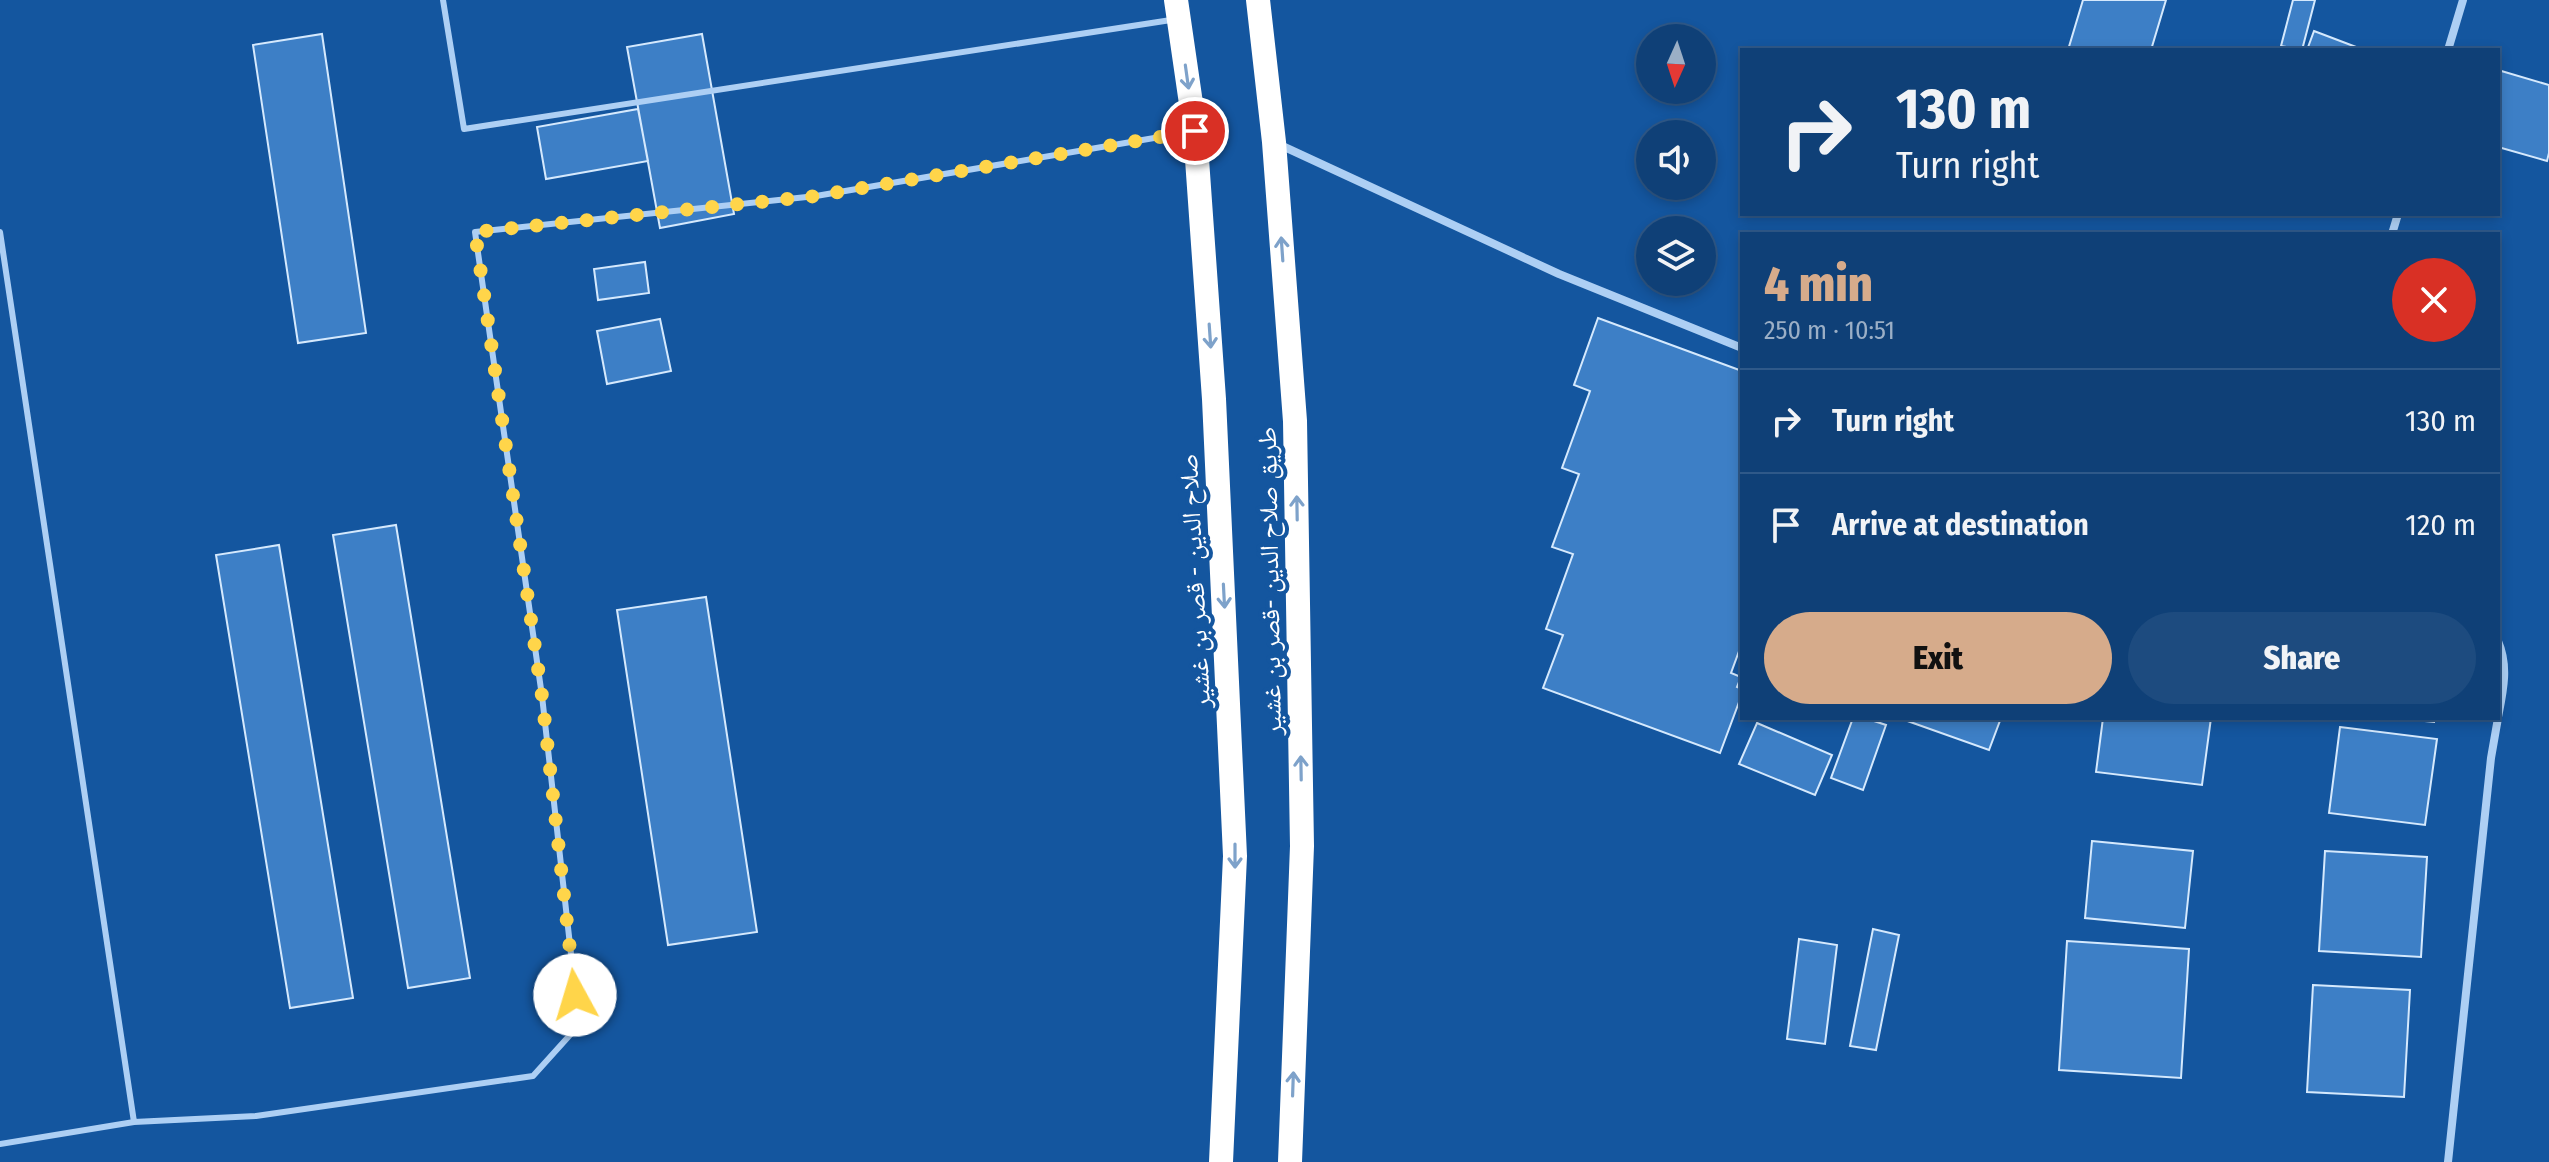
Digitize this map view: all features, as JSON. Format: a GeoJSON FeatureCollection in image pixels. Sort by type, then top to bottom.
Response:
{"type":"FeatureCollection","features":[{"type":"Feature","properties":{"kind":"highway","name":"طريق صلاح الدين -قصر بن غشير"},"geometry":{"type":"LineString","coordinates":[[1258,0],[1274,142],[1296,453],[1302,846],[1290,1162]]}},
{"type":"Feature","properties":{"kind":"highway","name":"صلاح الدين - قصر بن غشير"},"geometry":{"type":"LineString","coordinates":[[1178,9],[1195,131],[1214,399],[1235,856],[1221,1162]]}},
{"type":"Feature","properties":{"kind":"street"},"geometry":{"type":"LineString","coordinates":[[2449,48],[2463,0]]}},
{"type":"Feature","properties":{"kind":"street"},"geometry":{"type":"LineString","coordinates":[[1274,142],[1559,274],[1740,347]]}},
{"type":"Feature","properties":{"kind":"street"},"geometry":{"type":"LineString","coordinates":[[2500,645],[2505,674],[2500,705]]}},
{"type":"Feature","properties":{"kind":"street"},"geometry":{"type":"LineString","coordinates":[[2448,1162],[2498,720]]}},
{"type":"Feature","properties":{"kind":"lane"},"geometry":{"type":"LineString","coordinates":[[443,0],[464,129],[1178,9]]}},
{"type":"Feature","properties":{"kind":"lane"},"geometry":{"type":"LineString","coordinates":[[0,1144],[134,1122],[256,1116],[533,1076],[579,1025],[542,696],[475,232],[816,196],[1195,131]]}},
{"type":"Feature","properties":{"kind":"lane"},"geometry":{"type":"LineString","coordinates":[[0,232],[134,1122]]}},
{"type":"Feature","properties":{"kind":"building"},"geometry":{"type":"Polygon","coordinates":[[[2083,0],[2166,0],[2152,48],[2069,48],[2083,0]]]}},
{"type":"Feature","properties":{"kind":"building"},"geometry":{"type":"Polygon","coordinates":[[[2293,0],[2315,0],[2303,48],[2281,46],[2293,0]]]}},
{"type":"Feature","properties":{"kind":"building"},"geometry":{"type":"Polygon","coordinates":[[[2314,31],[2359,48],[2308,48],[2314,31]]]}},
{"type":"Feature","properties":{"kind":"building"},"geometry":{"type":"Polygon","coordinates":[[[322,34],[366,333],[298,343],[253,45],[322,34]]]}},
{"type":"Feature","properties":{"kind":"building"},"geometry":{"type":"Polygon","coordinates":[[[702,34],[734,214],[660,228],[627,47],[702,34]]]}},
{"type":"Feature","properties":{"kind":"building"},"geometry":{"type":"Polygon","coordinates":[[[2500,71],[2549,85],[2547,161],[2500,148],[2500,71]]]}},
{"type":"Feature","properties":{"kind":"building"},"geometry":{"type":"Polygon","coordinates":[[[638,109],[648,161],[546,179],[537,127],[638,109]]]}},
{"type":"Feature","properties":{"kind":"building"},"geometry":{"type":"Polygon","coordinates":[[[645,262],[649,293],[598,300],[594,269],[645,262]]]}},
{"type":"Feature","properties":{"kind":"building"},"geometry":{"type":"Polygon","coordinates":[[[1598,318],[1740,370],[1740,648],[1731,673],[1740,677],[1737,687],[1740,688],[1740,699],[1720,753],[1543,688],[1563,635],[1546,629],[1573,554],[1552,547],[1579,474],[1562,468],[1590,391],[1574,385],[1598,318]]]}},
{"type":"Feature","properties":{"kind":"building"},"geometry":{"type":"Polygon","coordinates":[[[660,319],[671,371],[607,384],[597,331],[660,319]]]}},
{"type":"Feature","properties":{"kind":"building"},"geometry":{"type":"Polygon","coordinates":[[[396,525],[470,978],[408,988],[333,535],[396,525]]]}},
{"type":"Feature","properties":{"kind":"building"},"geometry":{"type":"Polygon","coordinates":[[[279,545],[353,998],[290,1008],[216,555],[279,545]]]}},
{"type":"Feature","properties":{"kind":"building"},"geometry":{"type":"Polygon","coordinates":[[[706,597],[757,932],[668,945],[617,610],[706,597]]]}},
{"type":"Feature","properties":{"kind":"building"},"geometry":{"type":"Polygon","coordinates":[[[1852,720],[1871,720],[1886,725],[1863,790],[1831,778],[1852,720]]]}},
{"type":"Feature","properties":{"kind":"building"},"geometry":{"type":"Polygon","coordinates":[[[1905,720],[2000,720],[1989,750],[1905,720]]]}},
{"type":"Feature","properties":{"kind":"building"},"geometry":{"type":"Polygon","coordinates":[[[2103,720],[2211,720],[2202,785],[2096,772],[2103,720]]]}},
{"type":"Feature","properties":{"kind":"building"},"geometry":{"type":"Polygon","coordinates":[[[1757,723],[1832,755],[1815,795],[1739,764],[1757,723]]]}},
{"type":"Feature","properties":{"kind":"building"},"geometry":{"type":"Polygon","coordinates":[[[2340,727],[2437,739],[2425,825],[2329,813],[2340,727]]]}},
{"type":"Feature","properties":{"kind":"building"},"geometry":{"type":"Polygon","coordinates":[[[2092,841],[2193,851],[2185,928],[2085,918],[2092,841]]]}},
{"type":"Feature","properties":{"kind":"building"},"geometry":{"type":"Polygon","coordinates":[[[2325,851],[2427,857],[2421,957],[2319,951],[2325,851]]]}},
{"type":"Feature","properties":{"kind":"building"},"geometry":{"type":"Polygon","coordinates":[[[1873,929],[1899,935],[1876,1050],[1850,1046],[1873,929]]]}},
{"type":"Feature","properties":{"kind":"building"},"geometry":{"type":"Polygon","coordinates":[[[1799,939],[1837,945],[1825,1044],[1787,1039],[1799,939]]]}},
{"type":"Feature","properties":{"kind":"building"},"geometry":{"type":"Polygon","coordinates":[[[2067,941],[2189,949],[2181,1078],[2059,1070],[2067,941]]]}},
{"type":"Feature","properties":{"kind":"building"},"geometry":{"type":"Polygon","coordinates":[[[2313,985],[2410,990],[2404,1097],[2307,1092],[2313,985]]]}},
{"type":"Feature","properties":{"kind":"route"},"geometry":{"type":"LineString","coordinates":[[575,995],[542,696],[475,232],[816,196],[1195,131]]}}]}
